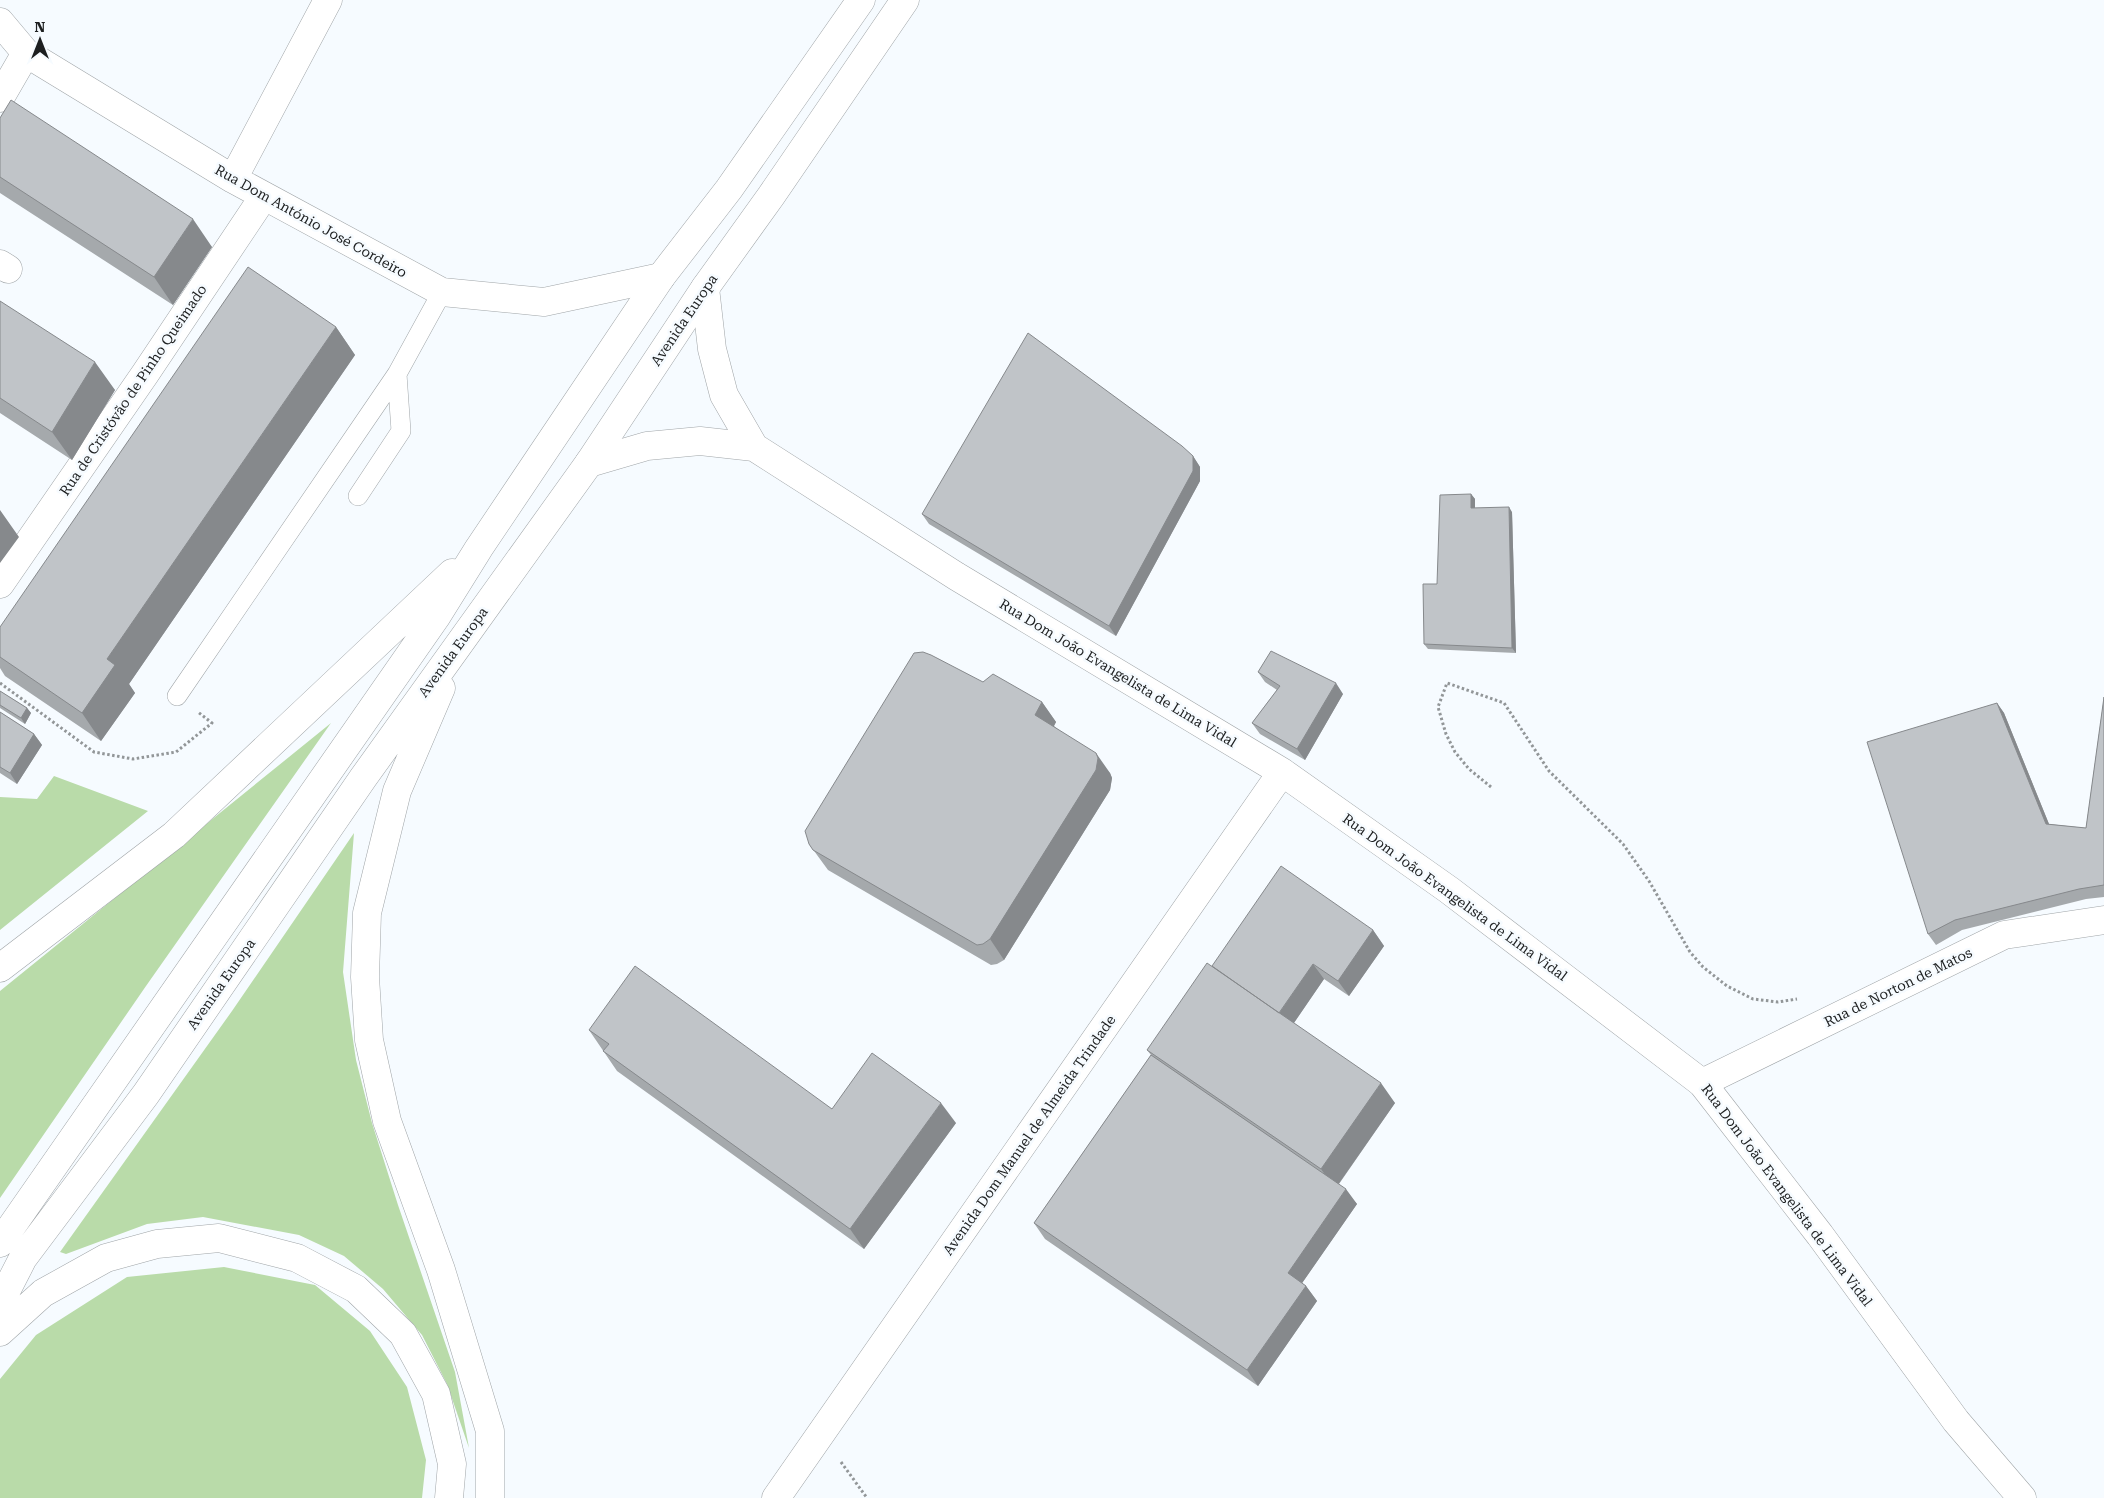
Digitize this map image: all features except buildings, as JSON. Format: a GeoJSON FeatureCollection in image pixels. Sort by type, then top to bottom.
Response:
{"type":"FeatureCollection","features":[{"type":"Feature","properties":{"kind":"main road"},"geometry":{"type":"LineString","coordinates":[[233,179],[328,0]]}},
{"type":"Feature","properties":{"kind":"main road"},"geometry":{"type":"LineString","coordinates":[[0,1243],[436,617],[479,548],[661,276],[730,189],[861,0]]}},
{"type":"Feature","properties":{"kind":"main road","name":"Avenida Europa"},"geometry":{"type":"LineString","coordinates":[[0,1303],[23,1258],[146,1094],[363,778],[589,463],[705,288],[771,196],[905,0]]}},
{"type":"Feature","properties":{"kind":"main road","name":"Rua Dom António José Cordeiro"},"geometry":{"type":"LineString","coordinates":[[0,22],[26,54],[233,179],[442,292],[544,302],[661,276]]}},
{"type":"Feature","properties":{"kind":"main road"},"geometry":{"type":"LineString","coordinates":[[0,98],[26,54]]}},
{"type":"Feature","properties":{"kind":"main road","name":"Rua de Cristóvão de Pinho Queimado"},"geometry":{"type":"LineString","coordinates":[[0,584],[145,374],[264,196]]}},
{"type":"Feature","properties":{"kind":"main road"},"geometry":{"type":"LineString","coordinates":[[705,288],[712,349],[724,395],[754,447]]}},
{"type":"Feature","properties":{"kind":"main road"},"geometry":{"type":"LineString","coordinates":[[589,463],[647,446],[700,441],[754,447]]}},
{"type":"Feature","properties":{"kind":"main road","name":"Rua Dom João Evangelista de Lima Vidal"},"geometry":{"type":"LineString","coordinates":[[754,447],[956,576],[1282,772],[1449,890],[1702,1082],[1820,1235],[1956,1421],[2022,1498]]}},
{"type":"Feature","properties":{"kind":"main road"},"geometry":{"type":"LineString","coordinates":[[0,968],[174,835],[479,548]]}},
{"type":"Feature","properties":{"kind":"main road"},"geometry":{"type":"LineString","coordinates":[[461,642],[397,791],[367,913],[365,977],[369,1040],[387,1120],[441,1270],[490,1431],[490,1498]]}},
{"type":"Feature","properties":{"kind":"main road","name":"Avenida Dom Manuel de Almeida Trindade"},"geometry":{"type":"LineString","coordinates":[[776,1498],[1282,772]]}},
{"type":"Feature","properties":{"kind":"main road","name":"Rua de Norton de Matos"},"geometry":{"type":"LineString","coordinates":[[1702,1082],[2004,935],[2104,920]]}},
{"type":"Feature","properties":{"kind":"main road"},"geometry":{"type":"LineString","coordinates":[[0,1332],[43,1293],[106,1258],[157,1244],[219,1238],[297,1258],[356,1289],[403,1334],[436,1394],[452,1464],[449,1498]]}},
{"type":"Feature","properties":{"kind":"lane"},"geometry":{"type":"LineString","coordinates":[[176,696],[397,374],[442,292]]}},
{"type":"Feature","properties":{"kind":"lane"},"geometry":{"type":"LineString","coordinates":[[358,496],[401,431],[397,374]]}},
{"type":"Feature","properties":{"kind":"path"},"geometry":{"type":"LineString","coordinates":[[0,683],[94,752],[133,759],[176,752],[212,722],[176,696]]}},
{"type":"Feature","properties":{"kind":"path"},"geometry":{"type":"LineString","coordinates":[[1491,787],[1469,769],[1455,752],[1446,734],[1438,707],[1447,683],[1504,703],[1550,771],[1623,844],[1649,881],[1690,952],[1703,967],[1727,986],[1753,999],[1778,1002],[1799,998]]}},
{"type":"Feature","properties":{"kind":"path"},"geometry":{"type":"LineString","coordinates":[[821,1434],[867,1498]]}},
{"type":"Feature","properties":{"kind":"green space"},"geometry":{"type":"Polygon","coordinates":[[[331,723],[146,986],[0,1198],[0,991],[331,723]]]}},
{"type":"Feature","properties":{"kind":"green space"},"geometry":{"type":"Polygon","coordinates":[[[54,776],[148,811],[0,930],[0,797],[37,799],[54,776]]]}},
{"type":"Feature","properties":{"kind":"green space"},"geometry":{"type":"Polygon","coordinates":[[[354,833],[343,972],[356,1060],[372,1123],[398,1205],[455,1372],[469,1448],[447,1384],[422,1335],[383,1289],[344,1256],[299,1235],[203,1217],[147,1224],[66,1254],[60,1252],[232,1011],[354,833]]]}},
{"type":"Feature","properties":{"kind":"green space"},"geometry":{"type":"Polygon","coordinates":[[[224,1267],[315,1285],[370,1331],[407,1387],[426,1460],[422,1498],[0,1498],[0,1379],[36,1335],[127,1277],[224,1267]]]}}]}
